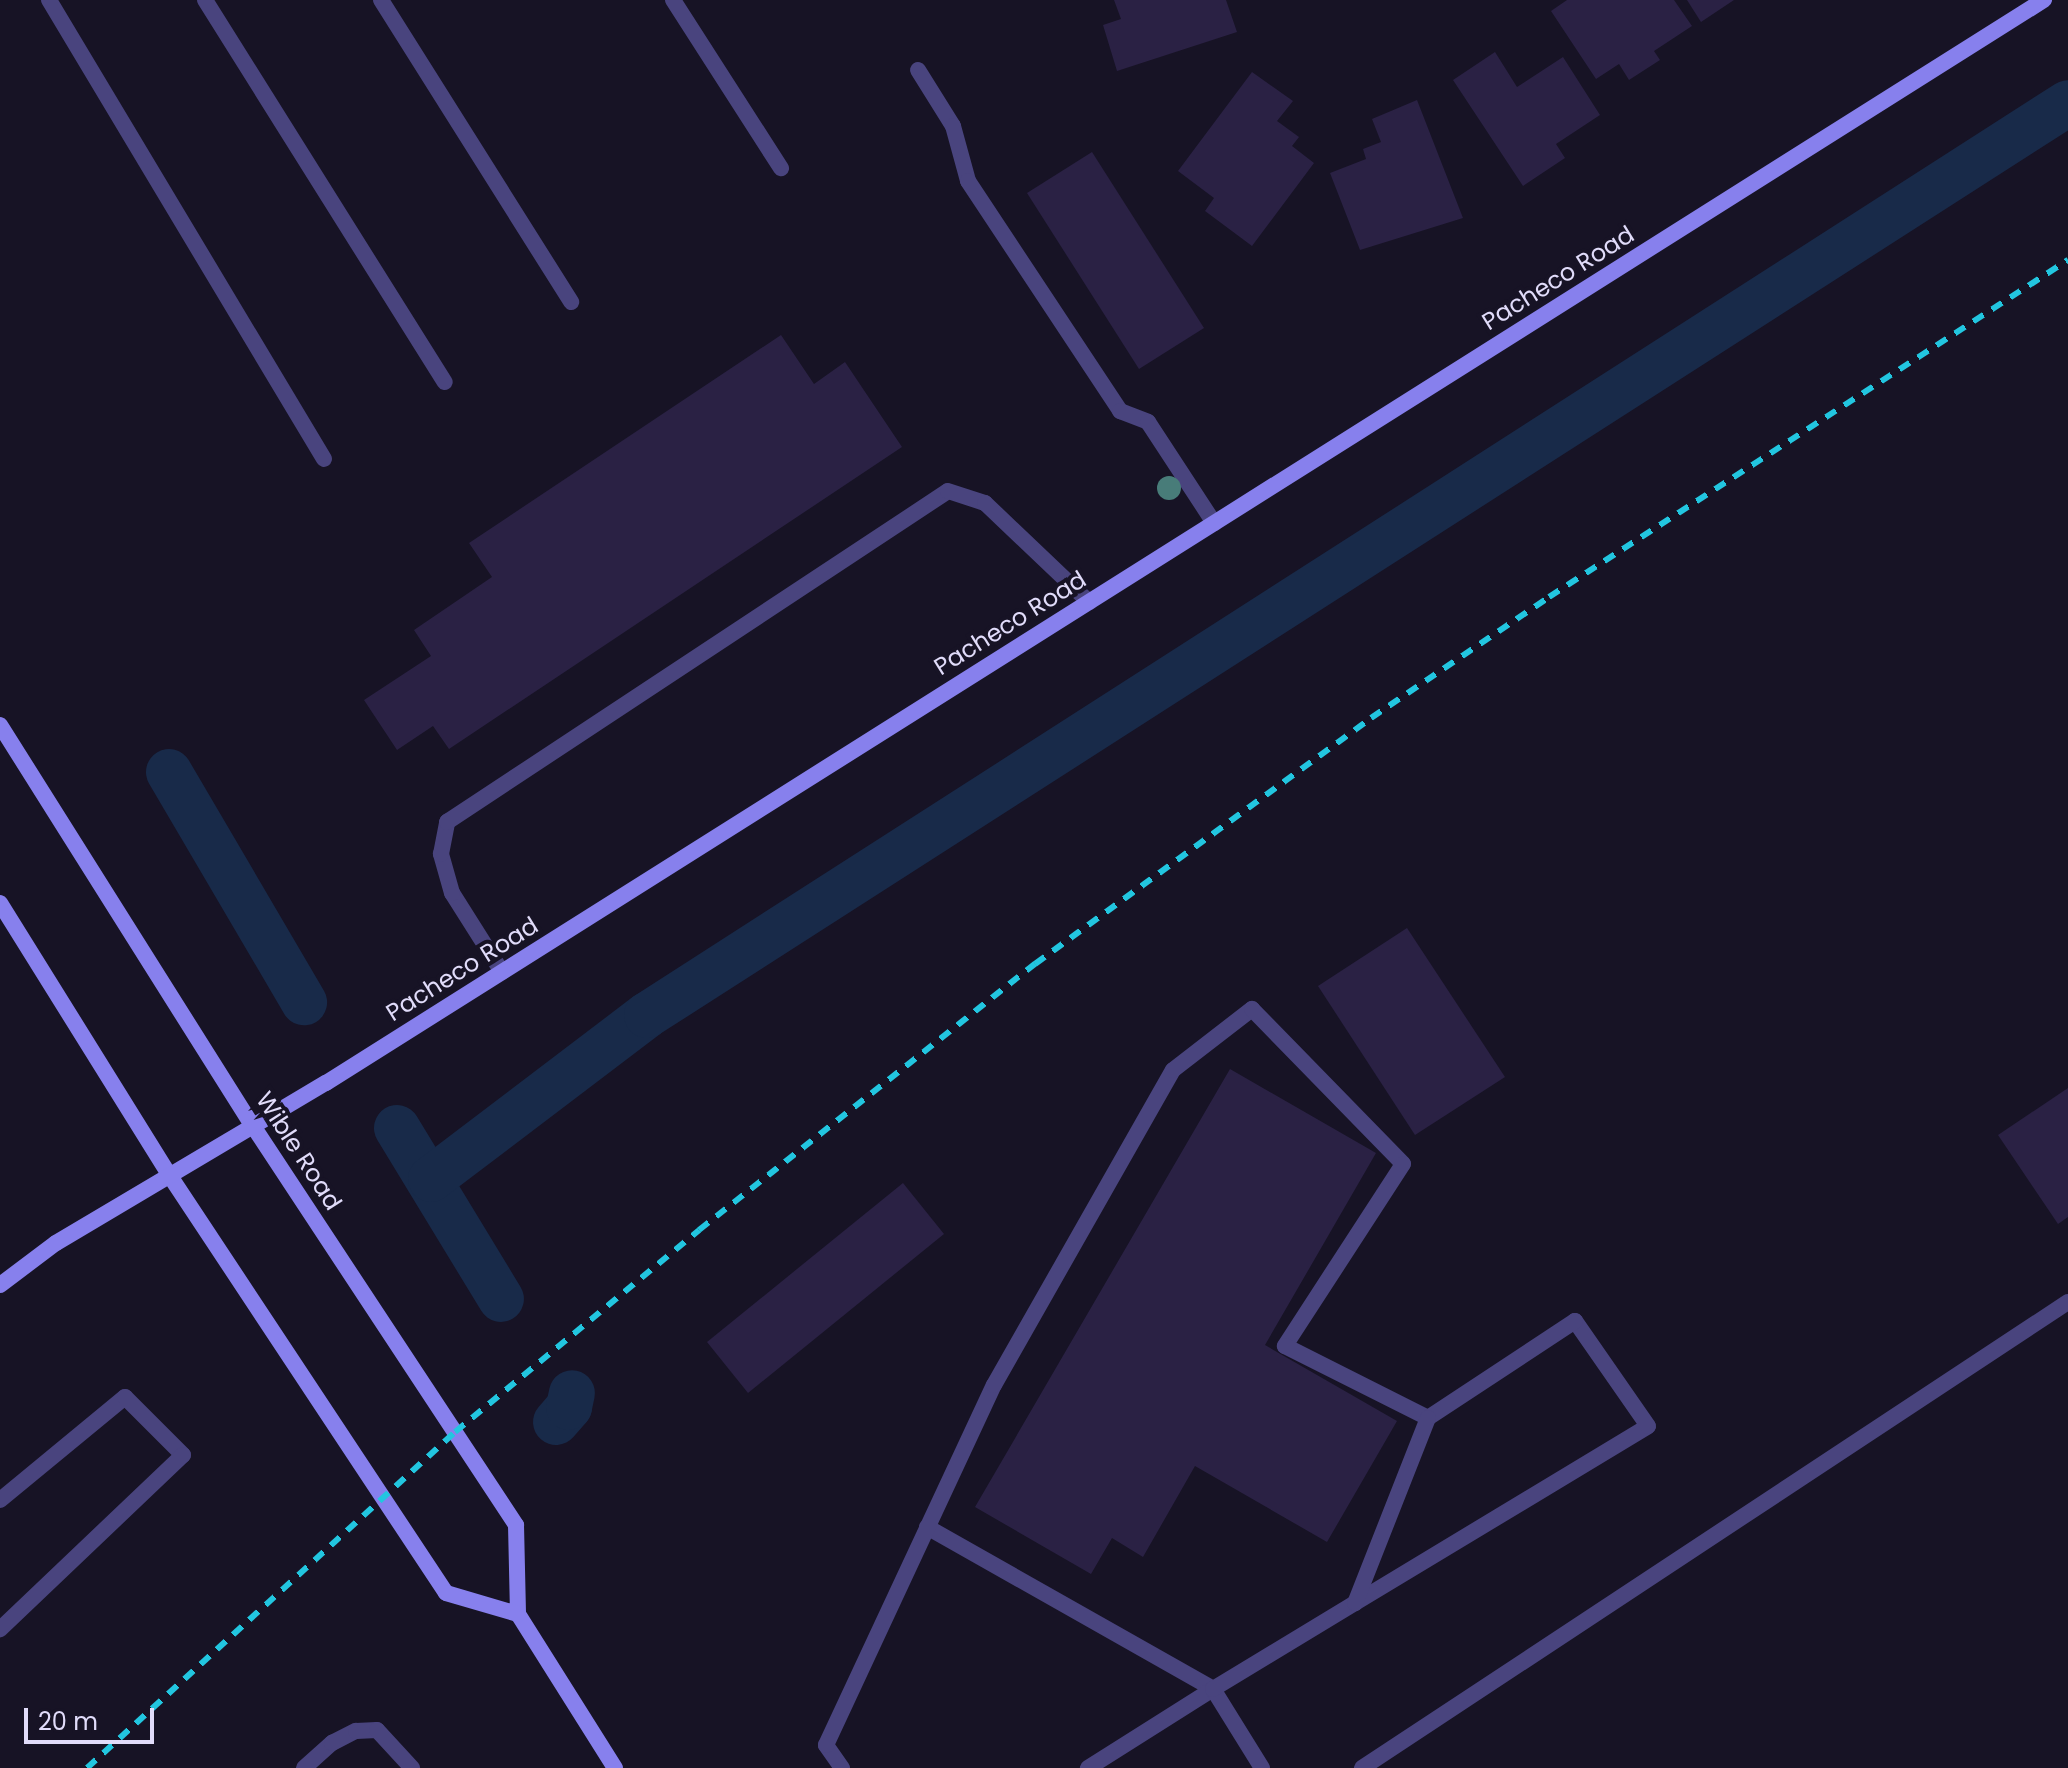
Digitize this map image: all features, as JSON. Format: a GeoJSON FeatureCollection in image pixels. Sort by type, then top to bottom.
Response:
{"type":"FeatureCollection","features":[{"type":"Feature","properties":{"kind":"street","name":"Pacheco Road"},"geometry":{"type":"LineString","coordinates":[[0,1285],[56,1243],[502,972],[2044,0]]}},
{"type":"Feature","properties":{"kind":"street","name":"Wible Road"},"geometry":{"type":"LineString","coordinates":[[0,725],[253,1126],[516,1525],[518,1614]]}},
{"type":"Feature","properties":{"kind":"street"},"geometry":{"type":"LineString","coordinates":[[0,903],[170,1176],[446,1593],[518,1614],[615,1768]]}},
{"type":"Feature","properties":{"kind":"lane"},"geometry":{"type":"LineString","coordinates":[[49,0],[324,459]]}},
{"type":"Feature","properties":{"kind":"lane"},"geometry":{"type":"LineString","coordinates":[[205,0],[445,382]]}},
{"type":"Feature","properties":{"kind":"lane"},"geometry":{"type":"LineString","coordinates":[[381,0],[571,302]]}},
{"type":"Feature","properties":{"kind":"lane"},"geometry":{"type":"LineString","coordinates":[[673,0],[781,168]]}},
{"type":"Feature","properties":{"kind":"lane"},"geometry":{"type":"LineString","coordinates":[[918,70],[953,126],[968,181],[1120,411],[1148,422],[1214,523]]}},
{"type":"Feature","properties":{"kind":"lane"},"geometry":{"type":"LineString","coordinates":[[502,972],[452,893],[441,854],[447,822],[948,491],[985,503],[1089,602]]}},
{"type":"Feature","properties":{"kind":"lane"},"geometry":{"type":"LineString","coordinates":[[842,1768],[826,1745],[994,1385],[1173,1070],[1252,1009],[1403,1164],[1285,1346],[1428,1418]]}},
{"type":"Feature","properties":{"kind":"lane"},"geometry":{"type":"LineString","coordinates":[[1362,1768],[2068,1302]]}},
{"type":"Feature","properties":{"kind":"lane"},"geometry":{"type":"LineString","coordinates":[[1088,1768],[1648,1426],[1575,1321],[1428,1418],[1355,1603]]}},
{"type":"Feature","properties":{"kind":"lane"},"geometry":{"type":"LineString","coordinates":[[0,1500],[125,1397],[183,1455],[0,1629]]}},
{"type":"Feature","properties":{"kind":"lane"},"geometry":{"type":"LineString","coordinates":[[927,1527],[1213,1689],[1262,1768]]}},
{"type":"Feature","properties":{"kind":"lane"},"geometry":{"type":"LineString","coordinates":[[304,1768],[332,1743],[356,1731],[377,1730],[412,1768]]}},
{"type":"Feature","properties":{"kind":"building"},"geometry":{"type":"Polygon","coordinates":[[[1114,0],[1226,0],[1237,32],[1117,71],[1103,25],[1121,19],[1114,0]]]}},
{"type":"Feature","properties":{"kind":"building"},"geometry":{"type":"Polygon","coordinates":[[[1567,0],[1674,0],[1692,26],[1654,51],[1660,60],[1629,80],[1619,64],[1596,79],[1551,11],[1567,0]]]}},
{"type":"Feature","properties":{"kind":"building"},"geometry":{"type":"Polygon","coordinates":[[[1687,0],[1734,0],[1701,22],[1687,0]]]}},
{"type":"Feature","properties":{"kind":"building"},"geometry":{"type":"Polygon","coordinates":[[[1495,52],[1517,87],[1563,57],[1600,115],[1556,144],[1565,158],[1523,186],[1453,80],[1495,52]]]}},
{"type":"Feature","properties":{"kind":"building"},"geometry":{"type":"Polygon","coordinates":[[[1252,72],[1293,101],[1277,121],[1299,137],[1292,146],[1314,163],[1252,246],[1205,211],[1214,198],[1178,171],[1252,72]]]}},
{"type":"Feature","properties":{"kind":"building"},"geometry":{"type":"Polygon","coordinates":[[[1417,100],[1463,218],[1360,250],[1330,173],[1366,159],[1363,149],[1381,142],[1372,119],[1417,100]]]}},
{"type":"Feature","properties":{"kind":"building"},"geometry":{"type":"Polygon","coordinates":[[[1092,152],[1204,328],[1139,369],[1027,193],[1092,152]]]}},
{"type":"Feature","properties":{"kind":"building"},"geometry":{"type":"Polygon","coordinates":[[[781,335],[814,384],[845,362],[902,447],[449,749],[433,726],[397,750],[364,700],[431,656],[414,630],[492,577],[469,543],[781,335]]]}},
{"type":"Feature","properties":{"kind":"building"},"geometry":{"type":"Polygon","coordinates":[[[1407,928],[1505,1077],[1415,1135],[1318,986],[1407,928]]]}},
{"type":"Feature","properties":{"kind":"building"},"geometry":{"type":"Polygon","coordinates":[[[1230,1069],[1376,1153],[1265,1345],[1397,1421],[1327,1542],[1195,1466],[1143,1557],[1112,1538],[1091,1574],[975,1507],[1230,1069]]]}},
{"type":"Feature","properties":{"kind":"building"},"geometry":{"type":"Polygon","coordinates":[[[2068,1088],[2068,1217],[2058,1224],[1998,1135],[2068,1088]]]}},
{"type":"Feature","properties":{"kind":"building"},"geometry":{"type":"Polygon","coordinates":[[[903,1183],[944,1234],[748,1393],[707,1342],[903,1183]]]}},
{"type":"Feature","properties":{"kind":"waterway"},"geometry":{"type":"LineString","coordinates":[[431,1179],[647,1015],[2068,103]]}},
{"type":"Feature","properties":{"kind":"waterway"},"geometry":{"type":"LineString","coordinates":[[169,772],[304,1002]]}},
{"type":"Feature","properties":{"kind":"waterway"},"geometry":{"type":"LineString","coordinates":[[397,1128],[501,1299]]}},
{"type":"Feature","properties":{"kind":"waterway"},"geometry":{"type":"LineString","coordinates":[[556,1422],[569,1407],[572,1393]]}},
{"type":"Feature","properties":{"kind":"railway"},"geometry":{"type":"LineString","coordinates":[[87,1768],[455,1432],[699,1230],[1035,964],[1371,718],[1549,597],[2068,260]]}}]}
